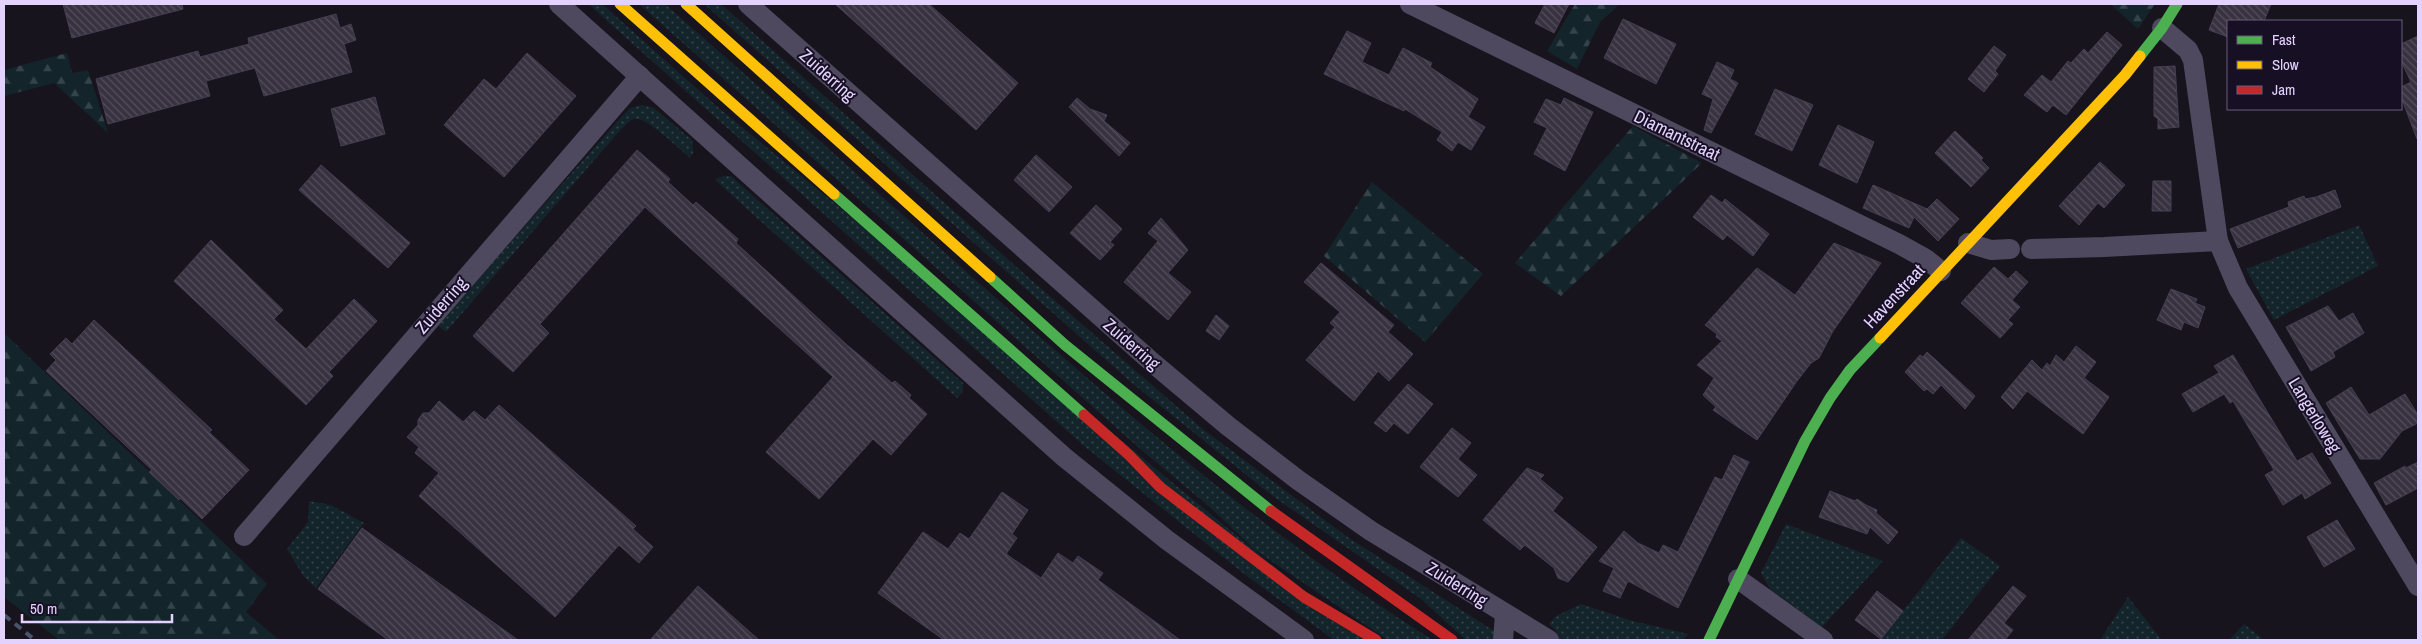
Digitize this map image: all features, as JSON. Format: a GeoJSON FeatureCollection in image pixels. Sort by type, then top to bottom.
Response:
{"type":"FeatureCollection","features":[{"type":"Feature","properties":{"kind":"main road"},"geometry":{"type":"LineString","coordinates":[[620,4],[1129,455],[1160,487],[1304,596],[1376,640]]}},
{"type":"Feature","properties":{"kind":"main road"},"geometry":{"type":"LineString","coordinates":[[686,4],[1065,345],[1261,504],[1452,640]]}},
{"type":"Feature","properties":{"kind":"main road"},"geometry":{"type":"LineString","coordinates":[[2162,28],[2177,4]]}},
{"type":"Feature","properties":{"kind":"main road","name":"Havenstraat"},"geometry":{"type":"LineString","coordinates":[[1704,640],[1710,635],[1805,441],[1830,398],[1850,370],[2125,75],[2162,28]]}},
{"type":"Feature","properties":{"kind":"street"},"geometry":{"type":"LineString","coordinates":[[559,4],[1064,456],[1167,540],[1304,640]]}},
{"type":"Feature","properties":{"kind":"street","name":"Zuiderring"},"geometry":{"type":"LineString","coordinates":[[748,4],[1153,363],[1228,426],[1298,480],[1371,531],[1549,640]]}},
{"type":"Feature","properties":{"kind":"street","name":"Diamantstraat"},"geometry":{"type":"LineString","coordinates":[[1410,4],[1899,244],[1926,259],[1941,271]]}},
{"type":"Feature","properties":{"kind":"street","name":"Langerloweg"},"geometry":{"type":"LineString","coordinates":[[2162,28],[2188,50],[2192,60],[2218,241],[2238,288],[2418,586]]}},
{"type":"Feature","properties":{"kind":"street","name":"Zuiderring"},"geometry":{"type":"LineString","coordinates":[[244,536],[640,76]]}},
{"type":"Feature","properties":{"kind":"street"},"geometry":{"type":"LineString","coordinates":[[2031,249],[2166,245],[2218,241]]}},
{"type":"Feature","properties":{"kind":"street"},"geometry":{"type":"LineString","coordinates":[[1968,243],[1990,250],[2010,249]]}},
{"type":"Feature","properties":{"kind":"street"},"geometry":{"type":"LineString","coordinates":[[1738,579],[1823,640]]}},
{"type":"Feature","properties":{"kind":"street"},"geometry":{"type":"LineString","coordinates":[[1503,640],[1505,614]]}},
{"type":"Feature","properties":{"kind":"green space"},"geometry":{"type":"Polygon","coordinates":[[[588,4],[602,4],[713,103],[1363,640],[1334,640],[1243,573],[1084,446],[588,4]]]}},
{"type":"Feature","properties":{"kind":"green space"},"geometry":{"type":"Polygon","coordinates":[[[639,4],[665,4],[1136,420],[1251,513],[1310,557],[1371,600],[1433,640],[1388,640],[1255,550],[1212,509],[1138,447],[639,4]]]}},
{"type":"Feature","properties":{"kind":"green space"},"geometry":{"type":"Polygon","coordinates":[[[704,4],[721,4],[1030,279],[1204,430],[1349,538],[1494,631],[1494,640],[1466,640],[1421,599],[1274,497],[1132,383],[704,4]]]}},
{"type":"Feature","properties":{"kind":"green space"},"geometry":{"type":"Polygon","coordinates":[[[1575,4],[1620,4],[1600,22],[1577,69],[1547,51],[1575,4]]]}},
{"type":"Feature","properties":{"kind":"green space"},"geometry":{"type":"Polygon","coordinates":[[[2110,4],[2155,4],[2138,29],[2110,4]]]}},
{"type":"Feature","properties":{"kind":"green space"},"geometry":{"type":"Polygon","coordinates":[[[67,53],[72,73],[88,70],[108,133],[54,83],[4,96],[4,70],[67,53]]]}},
{"type":"Feature","properties":{"kind":"green space"},"geometry":{"type":"Polygon","coordinates":[[[642,105],[654,108],[692,140],[693,153],[690,158],[654,128],[639,119],[632,120],[616,135],[446,332],[437,325],[624,114],[630,108],[642,105]]]}},
{"type":"Feature","properties":{"kind":"green space"},"geometry":{"type":"Polygon","coordinates":[[[1633,126],[1702,163],[1561,296],[1515,263],[1633,126]]]}},
{"type":"Feature","properties":{"kind":"green space"},"geometry":{"type":"Polygon","coordinates":[[[723,176],[731,176],[963,383],[963,391],[957,398],[715,180],[723,176]]]}},
{"type":"Feature","properties":{"kind":"green space"},"geometry":{"type":"Polygon","coordinates":[[[1372,182],[1483,274],[1425,342],[1324,256],[1372,182]]]}},
{"type":"Feature","properties":{"kind":"green space"},"geometry":{"type":"Polygon","coordinates":[[[2359,225],[2378,266],[2274,320],[2246,269],[2359,225]]]}},
{"type":"Feature","properties":{"kind":"green space"},"geometry":{"type":"Polygon","coordinates":[[[4,333],[267,584],[246,612],[279,640],[59,640],[4,597],[4,333]]]}},
{"type":"Feature","properties":{"kind":"green space"},"geometry":{"type":"Polygon","coordinates":[[[309,501],[331,505],[364,523],[316,588],[304,577],[287,549],[308,522],[309,501]]]}},
{"type":"Feature","properties":{"kind":"green space"},"geometry":{"type":"Polygon","coordinates":[[[1786,524],[1883,561],[1822,627],[1770,589],[1761,573],[1786,524]]]}},
{"type":"Feature","properties":{"kind":"green space"},"geometry":{"type":"Polygon","coordinates":[[[1961,538],[2000,566],[1942,640],[1880,640],[1961,538]]]}},
{"type":"Feature","properties":{"kind":"green space"},"geometry":{"type":"Polygon","coordinates":[[[2128,597],[2162,640],[2100,640],[2128,597]]]}},
{"type":"Feature","properties":{"kind":"green space"},"geometry":{"type":"Polygon","coordinates":[[[1581,604],[1633,621],[1688,634],[1683,640],[1553,640],[1556,631],[1549,624],[1556,616],[1581,604]]]}},
{"type":"Feature","properties":{"kind":"green space"},"geometry":{"type":"Polygon","coordinates":[[[2244,624],[2264,640],[2229,640],[2244,624]]]}},
{"type":"Feature","properties":{"kind":"building"},"geometry":{"type":"Polygon","coordinates":[[[63,4],[182,4],[183,9],[72,38],[63,4]]]}},
{"type":"Feature","properties":{"kind":"building"},"geometry":{"type":"Polygon","coordinates":[[[835,4],[929,4],[1018,83],[976,130],[835,4]]]}},
{"type":"Feature","properties":{"kind":"building"},"geometry":{"type":"Polygon","coordinates":[[[1545,4],[1569,4],[1554,33],[1535,23],[1545,4]]]}},
{"type":"Feature","properties":{"kind":"building"},"geometry":{"type":"Polygon","coordinates":[[[2219,4],[2271,4],[2264,20],[2227,20],[2227,37],[2209,30],[2219,4]]]}},
{"type":"Feature","properties":{"kind":"building"},"geometry":{"type":"Polygon","coordinates":[[[336,14],[340,28],[351,24],[356,40],[344,44],[352,72],[264,96],[255,68],[206,81],[210,96],[108,124],[96,79],[198,51],[200,57],[249,44],[248,38],[336,14]]]}},
{"type":"Feature","properties":{"kind":"building"},"geometry":{"type":"Polygon","coordinates":[[[1623,19],[1676,44],[1656,84],[1604,58],[1623,19]]]}},
{"type":"Feature","properties":{"kind":"building"},"geometry":{"type":"Polygon","coordinates":[[[1347,31],[1371,43],[1362,62],[1389,75],[1403,48],[1432,63],[1430,67],[1478,99],[1468,117],[1485,127],[1471,150],[1458,142],[1452,151],[1437,140],[1442,132],[1405,109],[1404,111],[1324,74],[1347,31]]]}},
{"type":"Feature","properties":{"kind":"building"},"geometry":{"type":"Polygon","coordinates":[[[2107,32],[2122,45],[2066,115],[2053,105],[2047,112],[2024,95],[2042,75],[2051,82],[2068,61],[2071,63],[2084,49],[2088,53],[2107,32]]]}},
{"type":"Feature","properties":{"kind":"building"},"geometry":{"type":"Polygon","coordinates":[[[2418,36],[2418,139],[2402,100],[2402,86],[2411,82],[2402,63],[2402,44],[2418,36]]]}},
{"type":"Feature","properties":{"kind":"building"},"geometry":{"type":"Polygon","coordinates":[[[1994,46],[2006,55],[1995,71],[1998,74],[1984,92],[1968,79],[1994,46]]]}},
{"type":"Feature","properties":{"kind":"building"},"geometry":{"type":"Polygon","coordinates":[[[527,53],[576,96],[504,177],[444,125],[484,79],[496,89],[527,53]]]}},
{"type":"Feature","properties":{"kind":"building"},"geometry":{"type":"Polygon","coordinates":[[[1717,62],[1734,70],[1730,79],[1738,83],[1711,133],[1704,130],[1713,99],[1702,94],[1717,62]]]}},
{"type":"Feature","properties":{"kind":"building"},"geometry":{"type":"Polygon","coordinates":[[[2175,66],[2179,127],[2158,129],[2158,119],[2154,116],[2154,67],[2175,66]]]}},
{"type":"Feature","properties":{"kind":"building"},"geometry":{"type":"Polygon","coordinates":[[[1775,89],[1813,105],[1792,151],[1755,134],[1775,89]]]}},
{"type":"Feature","properties":{"kind":"building"},"geometry":{"type":"Polygon","coordinates":[[[375,97],[385,134],[341,146],[331,109],[375,97]]]}},
{"type":"Feature","properties":{"kind":"building"},"geometry":{"type":"Polygon","coordinates":[[[1077,98],[1090,109],[1107,115],[1104,121],[1130,143],[1119,156],[1069,107],[1077,98]]]}},
{"type":"Feature","properties":{"kind":"building"},"geometry":{"type":"Polygon","coordinates":[[[1564,98],[1593,112],[1565,171],[1534,154],[1547,128],[1534,122],[1546,99],[1561,105],[1564,98]]]}},
{"type":"Feature","properties":{"kind":"building"},"geometry":{"type":"Polygon","coordinates":[[[1838,125],[1874,142],[1857,183],[1819,165],[1838,125]]]}},
{"type":"Feature","properties":{"kind":"building"},"geometry":{"type":"Polygon","coordinates":[[[1955,131],[1983,158],[1981,160],[1989,168],[1971,187],[1935,153],[1955,131]]]}},
{"type":"Feature","properties":{"kind":"building"},"geometry":{"type":"Polygon","coordinates":[[[637,150],[670,179],[668,182],[693,205],[696,202],[738,239],[736,243],[846,344],[892,383],[895,381],[911,395],[909,398],[927,414],[891,455],[873,439],[819,499],[766,452],[833,377],[645,207],[540,324],[549,333],[513,372],[473,336],[637,150]]]}},
{"type":"Feature","properties":{"kind":"building"},"geometry":{"type":"Polygon","coordinates":[[[1036,155],[1072,187],[1049,212],[1014,180],[1036,155]]]}},
{"type":"Feature","properties":{"kind":"building"},"geometry":{"type":"Polygon","coordinates":[[[2100,162],[2125,185],[2104,208],[2098,203],[2079,225],[2059,206],[2100,162]]]}},
{"type":"Feature","properties":{"kind":"building"},"geometry":{"type":"Polygon","coordinates":[[[321,165],[410,243],[388,268],[299,190],[321,165]]]}},
{"type":"Feature","properties":{"kind":"building"},"geometry":{"type":"Polygon","coordinates":[[[2153,181],[2171,181],[2171,211],[2152,211],[2153,181]]]}},
{"type":"Feature","properties":{"kind":"building"},"geometry":{"type":"Polygon","coordinates":[[[1873,185],[1927,209],[1937,199],[1959,219],[1938,241],[1914,217],[1909,228],[1863,208],[1873,185]]]}},
{"type":"Feature","properties":{"kind":"building"},"geometry":{"type":"Polygon","coordinates":[[[2335,190],[2341,207],[2238,248],[2230,229],[2289,207],[2288,202],[2304,196],[2305,199],[2316,197],[2335,190]]]}},
{"type":"Feature","properties":{"kind":"building"},"geometry":{"type":"Polygon","coordinates":[[[1711,195],[1722,203],[1725,199],[1769,234],[1753,256],[1727,235],[1723,240],[1693,217],[1711,195]]]}},
{"type":"Feature","properties":{"kind":"building"},"geometry":{"type":"Polygon","coordinates":[[[1096,205],[1122,229],[1110,242],[1114,245],[1100,260],[1070,233],[1096,205]]]}},
{"type":"Feature","properties":{"kind":"building"},"geometry":{"type":"Polygon","coordinates":[[[1161,218],[1188,250],[1168,273],[1191,292],[1168,320],[1124,282],[1158,241],[1148,233],[1161,218]]]}},
{"type":"Feature","properties":{"kind":"building"},"geometry":{"type":"Polygon","coordinates":[[[211,240],[283,310],[274,319],[306,349],[354,299],[377,321],[329,372],[333,376],[306,405],[174,281],[211,240]]]}},
{"type":"Feature","properties":{"kind":"building"},"geometry":{"type":"Polygon","coordinates":[[[1834,243],[1881,263],[1833,331],[1819,358],[1811,363],[1797,381],[1757,440],[1713,410],[1716,407],[1703,395],[1714,378],[1697,365],[1722,341],[1716,337],[1717,334],[1705,325],[1757,268],[1795,295],[1834,243]]]}},
{"type":"Feature","properties":{"kind":"building"},"geometry":{"type":"Polygon","coordinates":[[[1321,263],[1394,325],[1388,332],[1413,354],[1389,381],[1378,371],[1354,401],[1306,360],[1335,327],[1330,323],[1340,312],[1304,282],[1321,263]]]}},
{"type":"Feature","properties":{"kind":"building"},"geometry":{"type":"Polygon","coordinates":[[[1994,267],[2008,279],[2016,271],[2028,282],[2012,300],[2020,307],[2008,320],[2013,324],[2000,338],[1961,303],[1994,267]]]}},
{"type":"Feature","properties":{"kind":"building"},"geometry":{"type":"Polygon","coordinates":[[[2171,289],[2197,299],[2195,303],[2205,307],[2198,328],[2184,322],[2181,330],[2157,320],[2171,289]]]}},
{"type":"Feature","properties":{"kind":"building"},"geometry":{"type":"Polygon","coordinates":[[[2328,306],[2339,321],[2353,313],[2364,333],[2333,352],[2335,357],[2311,371],[2286,327],[2328,306]]]}},
{"type":"Feature","properties":{"kind":"building"},"geometry":{"type":"Polygon","coordinates":[[[1216,315],[1229,326],[1219,340],[1206,331],[1216,315]]]}},
{"type":"Feature","properties":{"kind":"building"},"geometry":{"type":"Polygon","coordinates":[[[94,320],[212,430],[209,432],[249,470],[202,519],[149,472],[152,470],[46,371],[56,360],[50,354],[66,338],[72,344],[94,320]]]}},
{"type":"Feature","properties":{"kind":"building"},"geometry":{"type":"Polygon","coordinates":[[[2076,346],[2096,362],[2084,378],[2109,397],[2083,434],[2027,391],[2013,409],[2001,397],[2032,360],[2042,370],[2047,363],[2050,366],[2056,355],[2064,362],[2076,346]]]}},
{"type":"Feature","properties":{"kind":"building"},"geometry":{"type":"Polygon","coordinates":[[[1927,352],[1975,396],[1965,409],[1941,385],[1933,394],[1927,389],[1924,391],[1905,372],[1920,355],[1923,357],[1927,352]]]}},
{"type":"Feature","properties":{"kind":"building"},"geometry":{"type":"Polygon","coordinates":[[[2233,355],[2297,461],[2312,453],[2331,483],[2305,499],[2302,493],[2283,505],[2265,475],[2274,470],[2233,401],[2230,403],[2224,394],[2193,412],[2182,394],[2219,373],[2214,366],[2233,355]]]}},
{"type":"Feature","properties":{"kind":"building"},"geometry":{"type":"Polygon","coordinates":[[[1408,384],[1433,404],[1408,434],[1394,423],[1386,432],[1374,423],[1408,384]]]}},
{"type":"Feature","properties":{"kind":"building"},"geometry":{"type":"Polygon","coordinates":[[[2351,387],[2369,415],[2405,394],[2418,415],[2418,423],[2402,431],[2380,459],[2360,459],[2326,403],[2351,387]]]}},
{"type":"Feature","properties":{"kind":"building"},"geometry":{"type":"Polygon","coordinates":[[[439,401],[463,422],[474,411],[485,420],[499,405],[636,526],[633,529],[653,547],[639,563],[619,545],[555,617],[419,496],[439,473],[415,453],[419,447],[407,437],[418,425],[418,420],[423,413],[429,413],[439,401]]]}},
{"type":"Feature","properties":{"kind":"building"},"geometry":{"type":"Polygon","coordinates":[[[1452,428],[1471,443],[1458,459],[1477,475],[1458,497],[1420,467],[1452,428]]]}},
{"type":"Feature","properties":{"kind":"building"},"geometry":{"type":"Polygon","coordinates":[[[1734,455],[1749,462],[1678,608],[1628,581],[1620,598],[1603,591],[1614,568],[1599,561],[1624,531],[1638,543],[1659,553],[1663,545],[1678,552],[1715,477],[1722,480],[1734,455]]]}},
{"type":"Feature","properties":{"kind":"building"},"geometry":{"type":"Polygon","coordinates":[[[2418,462],[2418,488],[2386,505],[2374,483],[2405,466],[2406,468],[2418,462]]]}},
{"type":"Feature","properties":{"kind":"building"},"geometry":{"type":"Polygon","coordinates":[[[1527,468],[1544,475],[1540,479],[1563,498],[1553,511],[1597,547],[1568,582],[1558,578],[1554,568],[1525,545],[1520,550],[1483,520],[1527,468]]]}},
{"type":"Feature","properties":{"kind":"building"},"geometry":{"type":"Polygon","coordinates":[[[1830,491],[1855,501],[1857,499],[1877,510],[1876,513],[1898,532],[1888,544],[1870,527],[1867,534],[1819,517],[1830,491]]]}},
{"type":"Feature","properties":{"kind":"building"},"geometry":{"type":"Polygon","coordinates":[[[1002,492],[1028,510],[1012,534],[1017,538],[1006,554],[1041,578],[1058,553],[1073,563],[1078,556],[1103,573],[1098,580],[1180,640],[944,640],[878,593],[923,532],[948,549],[960,533],[969,539],[1002,492]]]}},
{"type":"Feature","properties":{"kind":"building"},"geometry":{"type":"Polygon","coordinates":[[[2337,520],[2355,549],[2324,567],[2307,537],[2337,520]]]}},
{"type":"Feature","properties":{"kind":"building"},"geometry":{"type":"Polygon","coordinates":[[[362,528],[518,640],[388,640],[318,589],[362,528]]]}},
{"type":"Feature","properties":{"kind":"building"},"geometry":{"type":"Polygon","coordinates":[[[698,586],[759,640],[650,640],[698,586]]]}},
{"type":"Feature","properties":{"kind":"building"},"geometry":{"type":"Polygon","coordinates":[[[2013,586],[2026,596],[2004,623],[2013,630],[2005,640],[1968,640],[2013,586]]]}},
{"type":"Feature","properties":{"kind":"building"},"geometry":{"type":"Polygon","coordinates":[[[1877,591],[1903,611],[1881,639],[1855,620],[1877,591]]]}},
{"type":"Feature","properties":{"kind":"railway"},"geometry":{"type":"LineString","coordinates":[[4,615],[35,640]]}},
{"type":"Feature","properties":{"kind":"traffic: fast"},"geometry":{"type":"LineString","coordinates":[[2140,56],[2162,28],[2177,4]]}},
{"type":"Feature","properties":{"kind":"traffic: fast"},"geometry":{"type":"LineString","coordinates":[[834,194],[1084,415]]}},
{"type":"Feature","properties":{"kind":"traffic: fast"},"geometry":{"type":"LineString","coordinates":[[990,277],[1065,345],[1271,511]]}},
{"type":"Feature","properties":{"kind":"traffic: fast"},"geometry":{"type":"LineString","coordinates":[[1709,640],[1805,441],[1830,398],[1850,370],[1880,338]]}},
{"type":"Feature","properties":{"kind":"traffic: slow"},"geometry":{"type":"LineString","coordinates":[[620,4],[834,194]]}},
{"type":"Feature","properties":{"kind":"traffic: slow"},"geometry":{"type":"LineString","coordinates":[[686,4],[990,277]]}},
{"type":"Feature","properties":{"kind":"traffic: slow"},"geometry":{"type":"LineString","coordinates":[[1880,338],[2125,75],[2140,56]]}},
{"type":"Feature","properties":{"kind":"traffic: jam"},"geometry":{"type":"LineString","coordinates":[[1084,415],[1129,455],[1160,487],[1304,597],[1376,640]]}},
{"type":"Feature","properties":{"kind":"traffic: jam"},"geometry":{"type":"LineString","coordinates":[[1271,511],[1452,640]]}}]}
